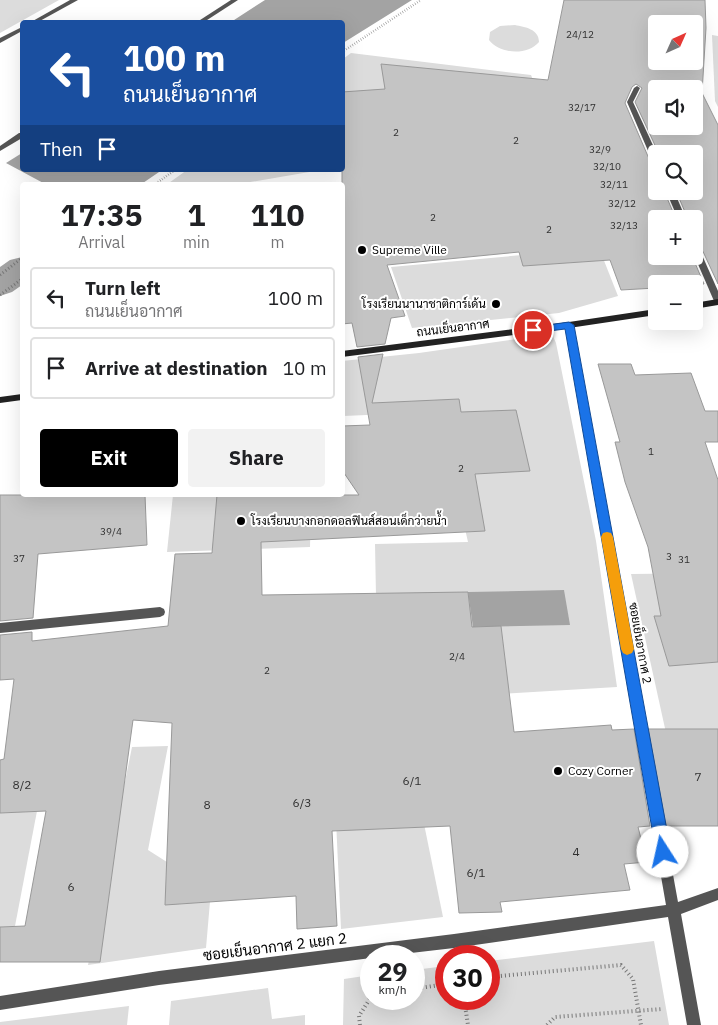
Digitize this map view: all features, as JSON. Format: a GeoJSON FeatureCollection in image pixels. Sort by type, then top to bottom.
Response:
{"type":"FeatureCollection","features":[{"type":"Feature","properties":{"kind":"street"},"geometry":{"type":"LineString","coordinates":[[38,20],[75,0]]}},
{"type":"Feature","properties":{"kind":"street"},"geometry":{"type":"LineString","coordinates":[[203,20],[235,0]]}},
{"type":"Feature","properties":{"kind":"street"},"geometry":{"type":"LineString","coordinates":[[0,41],[20,30]]}},
{"type":"Feature","properties":{"kind":"street"},"geometry":{"type":"LineString","coordinates":[[637,88],[630,102],[649,145]]}},
{"type":"Feature","properties":{"kind":"street"},"geometry":{"type":"LineString","coordinates":[[0,149],[20,136]]}},
{"type":"Feature","properties":{"kind":"street"},"geometry":{"type":"LineString","coordinates":[[702,265],[718,301],[703,304]]}},
{"type":"Feature","properties":{"kind":"street","name":"ถนนเย็นอากาศ"},"geometry":{"type":"LineString","coordinates":[[345,354],[648,313]]}},
{"type":"Feature","properties":{"kind":"street","name":"ซอยเย็นอากาศ 2"},"geometry":{"type":"LineString","coordinates":[[569,325],[694,1025]]}},
{"type":"Feature","properties":{"kind":"street"},"geometry":{"type":"LineString","coordinates":[[0,400],[20,397]]}},
{"type":"Feature","properties":{"kind":"street"},"geometry":{"type":"LineString","coordinates":[[0,628],[160,612]]}},
{"type":"Feature","properties":{"kind":"street","name":"ซอยเย็นอากาศ 2 แยก 2"},"geometry":{"type":"LineString","coordinates":[[0,1003],[168,977],[454,941],[674,910],[718,894]]}},
{"type":"Feature","properties":{"kind":"path"},"geometry":{"type":"LineString","coordinates":[[345,50],[421,0]]}},
{"type":"Feature","properties":{"kind":"path"},"geometry":{"type":"LineString","coordinates":[[158,182],[172,172]]}},
{"type":"Feature","properties":{"kind":"path"},"geometry":{"type":"LineString","coordinates":[[0,275],[20,260]]}},
{"type":"Feature","properties":{"kind":"path"},"geometry":{"type":"LineString","coordinates":[[0,295],[20,280]]}},
{"type":"Feature","properties":{"kind":"path"},"geometry":{"type":"LineString","coordinates":[[500,976],[621,964],[633,979],[641,1025]]}},
{"type":"Feature","properties":{"kind":"path"},"geometry":{"type":"LineString","coordinates":[[547,1025],[554,1017],[690,1007]]}},
{"type":"Feature","properties":{"kind":"path"},"geometry":{"type":"LineString","coordinates":[[360,1025],[360,1016],[363,1010]]}},
{"type":"Feature","properties":{"kind":"path"},"geometry":{"type":"LineString","coordinates":[[466,1010],[468,1025]]}},
{"type":"Feature","properties":{"kind":"shaded area"},"geometry":{"type":"Polygon","coordinates":[[[0,0],[59,0],[20,20],[20,22],[0,33],[0,0]]]}},
{"type":"Feature","properties":{"kind":"shaded area"},"geometry":{"type":"Polygon","coordinates":[[[265,0],[412,0],[345,42],[345,20],[234,20],[265,0]]]}},
{"type":"Feature","properties":{"kind":"shaded area"},"geometry":{"type":"Polygon","coordinates":[[[515,25],[534,31],[539,42],[528,50],[514,52],[500,48],[489,40],[490,32],[500,26],[515,25]]]}},
{"type":"Feature","properties":{"kind":"shaded area"},"geometry":{"type":"Polygon","coordinates":[[[712,35],[718,36],[718,107],[715,101],[712,35]]]}},
{"type":"Feature","properties":{"kind":"shaded area"},"geometry":{"type":"Polygon","coordinates":[[[351,53],[531,75],[544,107],[345,97],[345,58],[351,53]]]}},
{"type":"Feature","properties":{"kind":"shaded area"},"geometry":{"type":"Polygon","coordinates":[[[20,154],[20,171],[6,163],[20,154]]]}},
{"type":"Feature","properties":{"kind":"shaded area"},"geometry":{"type":"Polygon","coordinates":[[[23,172],[159,172],[144,182],[41,182],[23,172]]]}},
{"type":"Feature","properties":{"kind":"shaded area"},"geometry":{"type":"Polygon","coordinates":[[[184,172],[309,172],[251,182],[170,182],[184,172]]]}},
{"type":"Feature","properties":{"kind":"shaded area"},"geometry":{"type":"Polygon","coordinates":[[[599,248],[618,296],[559,313],[412,328],[391,267],[599,248]]]}},
{"type":"Feature","properties":{"kind":"shaded area"},"geometry":{"type":"Polygon","coordinates":[[[552,334],[556,343],[596,541],[617,687],[378,701],[375,544],[468,542],[438,412],[345,416],[345,361],[419,353],[552,334]]]}},
{"type":"Feature","properties":{"kind":"shaded area","name":"โรงเรียนบางกอกดอลฟินส์สอนเด็กว่ายน้ำ"},"geometry":{"type":"Polygon","coordinates":[[[173,497],[311,497],[310,547],[167,552],[173,497]]]}},
{"type":"Feature","properties":{"kind":"shaded area"},"geometry":{"type":"Polygon","coordinates":[[[718,573],[718,739],[668,742],[631,574],[718,573]]]}},
{"type":"Feature","properties":{"kind":"shaded area"},"geometry":{"type":"Polygon","coordinates":[[[564,590],[570,625],[473,627],[468,592],[564,590]]]}},
{"type":"Feature","properties":{"kind":"shaded area"},"geometry":{"type":"Polygon","coordinates":[[[168,746],[148,850],[211,890],[206,948],[88,965],[132,747],[168,746]]]}},
{"type":"Feature","properties":{"kind":"shaded area"},"geometry":{"type":"Polygon","coordinates":[[[37,811],[15,926],[0,927],[0,813],[37,811]]]}},
{"type":"Feature","properties":{"kind":"shaded area"},"geometry":{"type":"Polygon","coordinates":[[[423,819],[443,917],[341,929],[336,820],[423,819]]]}},
{"type":"Feature","properties":{"kind":"shaded area"},"geometry":{"type":"Polygon","coordinates":[[[654,941],[669,1025],[343,1025],[344,979],[360,977],[360,1010],[425,1010],[425,969],[435,967],[435,1010],[500,1010],[500,960],[654,941]]]}},
{"type":"Feature","properties":{"kind":"shaded area"},"geometry":{"type":"Polygon","coordinates":[[[268,988],[272,1019],[305,1015],[305,1025],[169,1025],[171,1001],[268,988]]]}},
{"type":"Feature","properties":{"kind":"shaded area"},"geometry":{"type":"Polygon","coordinates":[[[129,1006],[127,1025],[0,1025],[0,1022],[129,1006]]]}},
{"type":"Feature","properties":{"kind":"building"},"geometry":{"type":"Polygon","coordinates":[[[564,0],[705,0],[706,28],[703,80],[648,80],[648,130],[635,102],[642,88],[636,84],[632,87],[625,103],[648,156],[648,200],[668,200],[672,210],[648,210],[648,265],[696,265],[700,275],[648,275],[648,288],[621,290],[610,260],[523,266],[519,252],[387,265],[405,316],[391,318],[385,344],[357,347],[352,323],[345,324],[345,182],[342,182],[342,172],[345,172],[345,92],[385,89],[381,64],[548,80],[564,0]]]}},
{"type":"Feature","properties":{"kind":"building"},"geometry":{"type":"Polygon","coordinates":[[[703,95],[718,125],[718,284],[703,252],[703,210],[684,210],[680,200],[703,200],[703,145],[655,145],[650,135],[703,135],[703,95]]]}},
{"type":"Feature","properties":{"kind":"building"},"geometry":{"type":"Polygon","coordinates":[[[383,354],[372,403],[459,399],[461,412],[516,410],[530,471],[475,474],[485,531],[261,542],[262,595],[468,592],[472,627],[501,626],[514,732],[611,725],[612,730],[634,729],[650,826],[638,827],[647,862],[624,864],[630,890],[500,902],[502,912],[459,913],[450,826],[332,831],[337,926],[297,929],[296,896],[165,905],[172,723],[133,720],[100,962],[0,962],[0,927],[25,926],[46,811],[0,813],[0,760],[4,759],[14,679],[0,680],[0,635],[32,632],[32,641],[168,626],[175,554],[212,553],[217,497],[345,497],[345,495],[359,495],[345,474],[345,426],[370,425],[358,357],[383,354]]]}},
{"type":"Feature","properties":{"kind":"building"},"geometry":{"type":"Polygon","coordinates":[[[598,364],[631,364],[635,375],[691,373],[705,411],[718,411],[718,442],[705,442],[718,480],[718,662],[669,666],[654,616],[661,616],[648,547],[625,482],[615,442],[620,442],[598,364]]]}},
{"type":"Feature","properties":{"kind":"building"},"geometry":{"type":"Polygon","coordinates":[[[0,495],[20,495],[20,497],[145,497],[147,545],[38,554],[33,618],[0,621],[0,495]]]}},
{"type":"Feature","properties":{"kind":"building"},"geometry":{"type":"Polygon","coordinates":[[[648,729],[718,729],[718,826],[666,826],[648,729]]]}},
{"type":"Feature","properties":{"kind":"waterway"},"geometry":{"type":"LineString","coordinates":[[0,284],[20,269]]}},
{"type":"Feature","properties":{"kind":"slow traffic"},"geometry":{"type":"LineString","coordinates":[[607,537],[627,649]]}},
{"type":"Feature","properties":{"kind":"place","name":"Supreme Ville"},"geometry":{"type":"Point","coordinates":[362,250]}},
{"type":"Feature","properties":{"kind":"place","name":"โรงเรียนนานาชาติการ์เด้น"},"geometry":{"type":"Point","coordinates":[496,304]}},
{"type":"Feature","properties":{"kind":"place","name":"โรงเรียนบางกอกดอลฟินส์สอนเด็กว่ายน้ำ"},"geometry":{"type":"Point","coordinates":[241,521]}},
{"type":"Feature","properties":{"kind":"place","name":"Cozy Corner"},"geometry":{"type":"Point","coordinates":[558,771]}},
{"type":"Feature","properties":{"kind":"route"},"geometry":{"type":"LineString","coordinates":[[533,330],[569,325],[663,852]]}}]}
